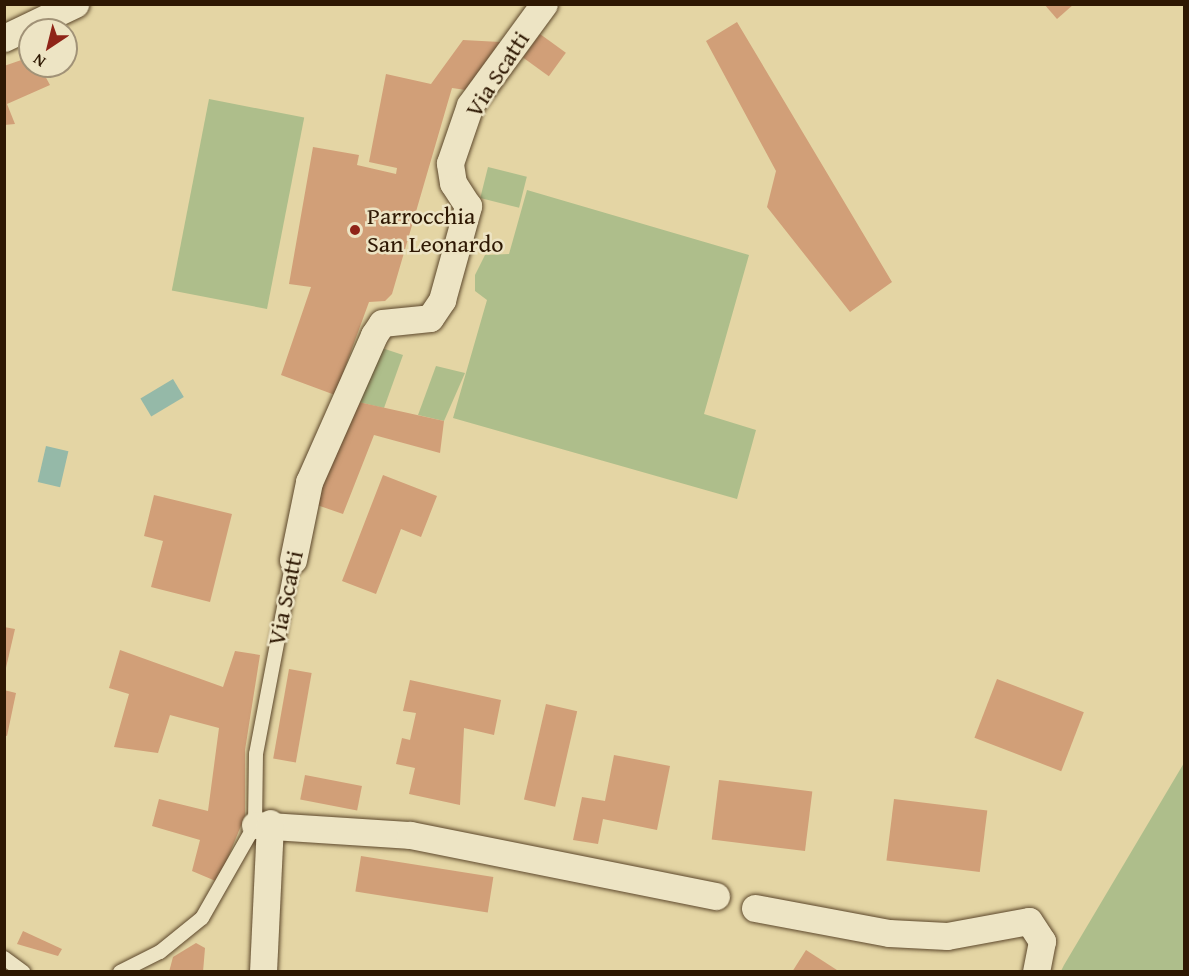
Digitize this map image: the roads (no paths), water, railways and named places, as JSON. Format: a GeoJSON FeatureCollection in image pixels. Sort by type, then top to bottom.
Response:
{"type":"FeatureCollection","features":[{"type":"Feature","properties":{"kind":"street"},"geometry":{"type":"LineString","coordinates":[[4,38],[75,4]]}},
{"type":"Feature","properties":{"kind":"street","name":"Via Scatti"},"geometry":{"type":"LineString","coordinates":[[293,560],[309,482],[374,335],[382,323],[430,318],[442,300],[468,206],[453,183],[450,163],[471,105],[544,4]]}},
{"type":"Feature","properties":{"kind":"street"},"geometry":{"type":"LineString","coordinates":[[263,972],[263,824],[476,845],[716,897]]}},
{"type":"Feature","properties":{"kind":"street"},"geometry":{"type":"LineString","coordinates":[[755,908],[889,933],[947,936],[1029,921],[1042,941],[1036,972]]}},
{"type":"Feature","properties":{"kind":"lane","name":"Via Scatti"},"geometry":{"type":"LineString","coordinates":[[263,824],[256,754],[293,560]]}},
{"type":"Feature","properties":{"kind":"lane"},"geometry":{"type":"LineString","coordinates":[[120,972],[160,952],[202,918],[263,824]]}},
{"type":"Feature","properties":{"kind":"lane"},"geometry":{"type":"LineString","coordinates":[[4,958],[23,972]]}},
{"type":"Feature","properties":{"kind":"place","name":"Parrocchia San Leonardo"},"geometry":{"type":"Point","coordinates":[355,230]}}]}
